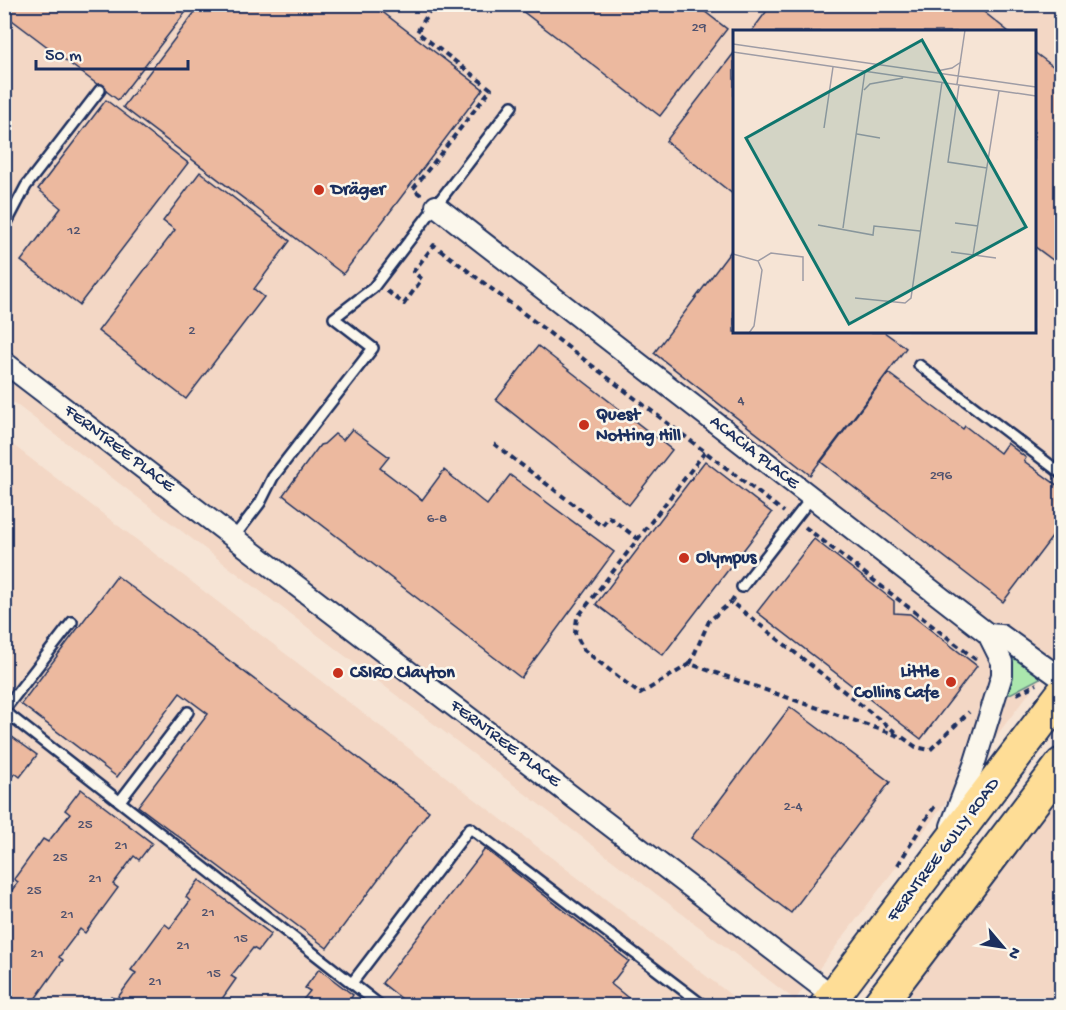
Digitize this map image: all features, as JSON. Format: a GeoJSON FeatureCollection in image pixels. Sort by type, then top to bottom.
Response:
{"type":"FeatureCollection","features":[{"type":"Feature","properties":{"kind":"main road","name":"FERNTREE GULLY ROAD"},"geometry":{"type":"LineString","coordinates":[[830,1001],[939,855],[1058,682]]}},
{"type":"Feature","properties":{"kind":"main road"},"geometry":{"type":"LineString","coordinates":[[878,1005],[1062,764]]}},
{"type":"Feature","properties":{"kind":"street","name":"ACACIA PLACE"},"geometry":{"type":"LineString","coordinates":[[436,206],[988,634],[1002,662],[1002,675],[974,765],[939,855]]}},
{"type":"Feature","properties":{"kind":"street","name":"FERNTREE PLACE"},"geometry":{"type":"LineString","coordinates":[[4,362],[234,537],[830,1001]]}},
{"type":"Feature","properties":{"kind":"street","name":"ACACIA PLACE"},"geometry":{"type":"LineString","coordinates":[[988,634],[1001,635],[1058,682]]}},
{"type":"Feature","properties":{"kind":"street"},"geometry":{"type":"LineString","coordinates":[[893,1005],[922,947]]}},
{"type":"Feature","properties":{"kind":"lane"},"geometry":{"type":"LineString","coordinates":[[4,228],[26,186],[100,90]]}},
{"type":"Feature","properties":{"kind":"lane"},"geometry":{"type":"LineString","coordinates":[[234,537],[260,503],[273,477],[373,348],[334,318],[373,288],[512,106]]}},
{"type":"Feature","properties":{"kind":"lane"},"geometry":{"type":"LineString","coordinates":[[919,365],[1062,474]]}},
{"type":"Feature","properties":{"kind":"lane"},"geometry":{"type":"LineString","coordinates":[[742,587],[812,497]]}},
{"type":"Feature","properties":{"kind":"lane"},"geometry":{"type":"LineString","coordinates":[[72,622],[4,711],[381,1005]]}},
{"type":"Feature","properties":{"kind":"lane"},"geometry":{"type":"LineString","coordinates":[[120,801],[188,712]]}},
{"type":"Feature","properties":{"kind":"lane"},"geometry":{"type":"LineString","coordinates":[[352,983],[470,828],[704,1005]]}},
{"type":"Feature","properties":{"kind":"path"},"geometry":{"type":"LineString","coordinates":[[434,4],[417,32],[491,89],[414,189],[436,206]]}},
{"type":"Feature","properties":{"kind":"path"},"geometry":{"type":"LineString","coordinates":[[494,444],[602,526],[609,517],[638,538]]}},
{"type":"Feature","properties":{"kind":"path"},"geometry":{"type":"LineString","coordinates":[[705,452],[577,618],[575,633],[584,650],[640,694],[690,664],[709,621],[731,602],[742,587]]}},
{"type":"Feature","properties":{"kind":"path"},"geometry":{"type":"LineString","coordinates":[[731,602],[916,747],[930,750],[975,705]]}},
{"type":"Feature","properties":{"kind":"path"},"geometry":{"type":"LineString","coordinates":[[690,664],[902,737]]}},
{"type":"Feature","properties":{"kind":"path"},"geometry":{"type":"LineString","coordinates":[[996,698],[1005,701],[1044,680],[1058,682]]}},
{"type":"Feature","properties":{"kind":"shaded area"},"geometry":{"type":"Polygon","coordinates":[[[4,5],[1061,5],[1061,651],[795,1000],[5,396],[4,5]]]}},
{"type":"Feature","properties":{"kind":"shaded area"},"geometry":{"type":"Polygon","coordinates":[[[5,439],[744,1005],[5,1005],[5,439]]]}},
{"type":"Feature","properties":{"kind":"shaded area"},"geometry":{"type":"Polygon","coordinates":[[[1061,770],[1061,1005],[879,1005],[1061,770]]]}},
{"type":"Feature","properties":{"kind":"green space"},"geometry":{"type":"Polygon","coordinates":[[[1013,652],[1044,676],[1006,696],[1013,675],[1010,655],[1013,652]]]}},
{"type":"Feature","properties":{"kind":"building"},"geometry":{"type":"Polygon","coordinates":[[[6,4],[192,4],[118,100],[4,14],[6,4]]]}},
{"type":"Feature","properties":{"kind":"building","name":"Dräger"},"geometry":{"type":"Polygon","coordinates":[[[201,4],[372,4],[483,89],[343,274],[123,107],[201,4]]]}},
{"type":"Feature","properties":{"kind":"building"},"geometry":{"type":"Polygon","coordinates":[[[513,4],[695,4],[727,29],[660,116],[513,4]]]}},
{"type":"Feature","properties":{"kind":"building"},"geometry":{"type":"Polygon","coordinates":[[[772,4],[974,4],[1006,30],[752,30],[772,4]]]}},
{"type":"Feature","properties":{"kind":"building"},"geometry":{"type":"Polygon","coordinates":[[[733,54],[733,194],[666,141],[733,54]]]}},
{"type":"Feature","properties":{"kind":"building"},"geometry":{"type":"Polygon","coordinates":[[[1036,54],[1062,73],[1062,267],[1036,248],[1036,54]]]}},
{"type":"Feature","properties":{"kind":"building"},"geometry":{"type":"Polygon","coordinates":[[[106,100],[188,163],[79,305],[21,261],[61,208],[38,189],[106,100]]]}},
{"type":"Feature","properties":{"kind":"building"},"geometry":{"type":"Polygon","coordinates":[[[200,172],[290,241],[254,289],[264,297],[186,399],[98,331],[175,230],[163,221],[200,172]]]}},
{"type":"Feature","properties":{"kind":"building"},"geometry":{"type":"Polygon","coordinates":[[[733,248],[733,333],[885,333],[906,348],[810,475],[654,353],[733,248]]]}},
{"type":"Feature","properties":{"kind":"building","name":"Quest Notting Hill"},"geometry":{"type":"Polygon","coordinates":[[[538,346],[672,450],[629,505],[496,400],[538,346]]]}},
{"type":"Feature","properties":{"kind":"building"},"geometry":{"type":"Polygon","coordinates":[[[888,373],[963,429],[965,426],[1000,453],[1007,443],[1026,458],[1024,461],[1062,489],[1062,524],[1003,602],[821,462],[888,373]]]}},
{"type":"Feature","properties":{"kind":"building"},"geometry":{"type":"Polygon","coordinates":[[[352,429],[389,457],[380,468],[422,500],[444,470],[487,505],[510,475],[614,552],[521,678],[283,495],[320,445],[335,434],[343,440],[352,429]]]}},
{"type":"Feature","properties":{"kind":"building","name":"Olympus"},"geometry":{"type":"Polygon","coordinates":[[[705,461],[772,513],[663,655],[596,604],[705,461]]]}},
{"type":"Feature","properties":{"kind":"building"},"geometry":{"type":"Polygon","coordinates":[[[814,539],[894,601],[894,613],[910,614],[977,666],[921,739],[757,612],[814,539]]]}},
{"type":"Feature","properties":{"kind":"building"},"geometry":{"type":"Polygon","coordinates":[[[117,576],[429,811],[327,948],[138,806],[208,714],[180,693],[117,777],[21,704],[117,576]]]}},
{"type":"Feature","properties":{"kind":"building"},"geometry":{"type":"Polygon","coordinates":[[[790,707],[890,782],[791,913],[691,838],[790,707]]]}},
{"type":"Feature","properties":{"kind":"building"},"geometry":{"type":"Polygon","coordinates":[[[4,731],[37,755],[20,777],[15,773],[4,787],[4,731]]]}},
{"type":"Feature","properties":{"kind":"building"},"geometry":{"type":"Polygon","coordinates":[[[81,789],[152,843],[139,860],[134,856],[113,884],[118,888],[85,933],[80,929],[59,957],[63,960],[30,1006],[4,1006],[4,901],[18,882],[14,879],[43,839],[48,842],[70,814],[65,810],[81,789]]]}},
{"type":"Feature","properties":{"kind":"building"},"geometry":{"type":"Polygon","coordinates":[[[485,849],[629,961],[611,984],[638,1006],[411,1006],[382,983],[485,849]]]}},
{"type":"Feature","properties":{"kind":"building"},"geometry":{"type":"Polygon","coordinates":[[[199,880],[271,934],[258,951],[253,948],[231,976],[236,979],[217,1006],[104,1006],[111,997],[116,1000],[136,973],[131,970],[165,924],[170,928],[190,901],[186,897],[199,880]]]}},
{"type":"Feature","properties":{"kind":"building"},"geometry":{"type":"Polygon","coordinates":[[[319,969],[353,995],[346,1006],[298,1006],[310,991],[305,988],[319,969]]]}},
{"type":"Feature","properties":{"kind":"place","name":"Dräger"},"geometry":{"type":"Point","coordinates":[319,190]}},
{"type":"Feature","properties":{"kind":"place","name":"Quest Notting Hill"},"geometry":{"type":"Point","coordinates":[584,425]}},
{"type":"Feature","properties":{"kind":"place","name":"Olympus"},"geometry":{"type":"Point","coordinates":[684,558]}},
{"type":"Feature","properties":{"kind":"place","name":"CSIRO Clayton"},"geometry":{"type":"Point","coordinates":[338,673]}},
{"type":"Feature","properties":{"kind":"place","name":"Little Collins Cafe"},"geometry":{"type":"Point","coordinates":[951,682]}}]}
